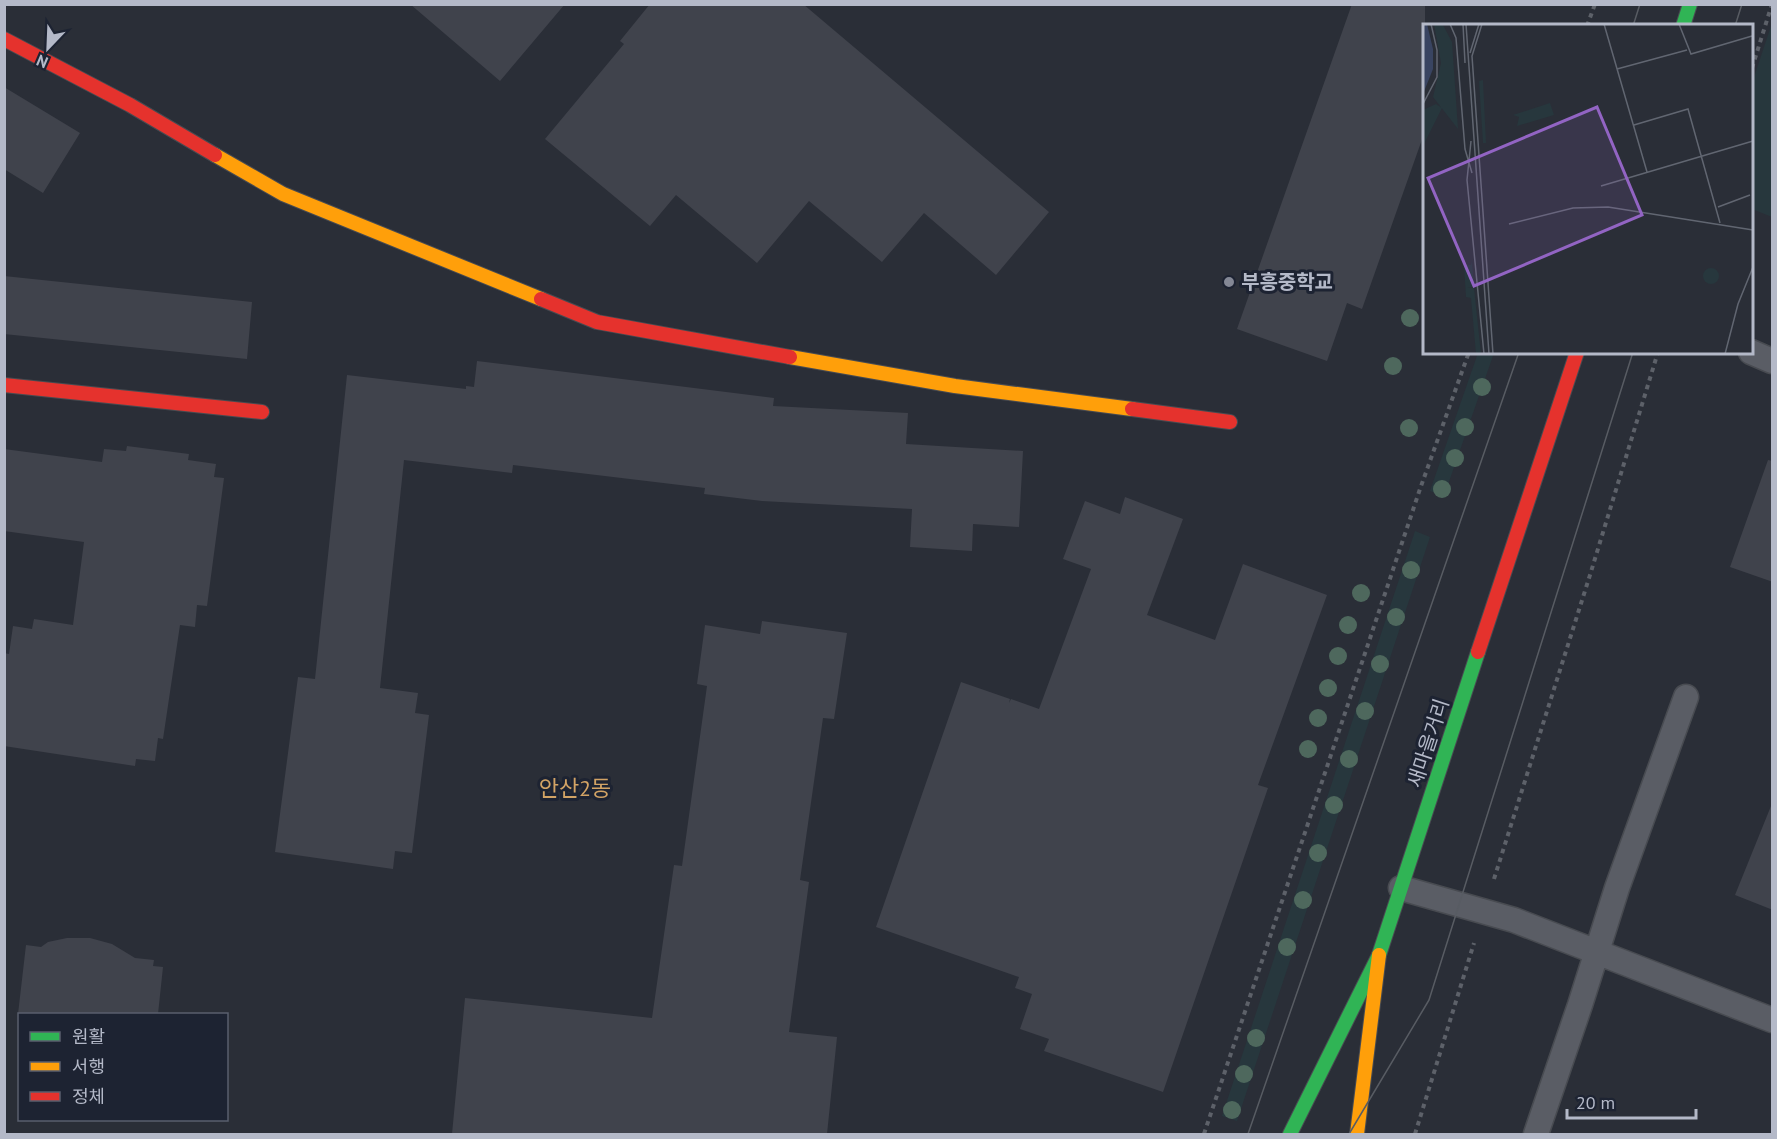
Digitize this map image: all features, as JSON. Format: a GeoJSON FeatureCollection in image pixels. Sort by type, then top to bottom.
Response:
{"type":"FeatureCollection","features":[{"type":"Feature","properties":{"kind":"street"},"geometry":{"type":"LineString","coordinates":[[1684,24],[1690,4]]}},
{"type":"Feature","properties":{"kind":"street"},"geometry":{"type":"LineString","coordinates":[[4,39],[130,105],[283,195],[597,322],[955,386],[1230,422]]}},
{"type":"Feature","properties":{"kind":"street","name":"새마을거리"},"geometry":{"type":"LineString","coordinates":[[1290,1134],[1379,955],[1576,354]]}},
{"type":"Feature","properties":{"kind":"street"},"geometry":{"type":"LineString","coordinates":[[4,385],[262,412]]}},
{"type":"Feature","properties":{"kind":"street"},"geometry":{"type":"LineString","coordinates":[[1357,1134],[1379,955]]}},
{"type":"Feature","properties":{"kind":"lane"},"geometry":{"type":"LineString","coordinates":[[1753,353],[1773,361]]}},
{"type":"Feature","properties":{"kind":"lane"},"geometry":{"type":"LineString","coordinates":[[1536,1134],[1617,888],[1686,696]]}},
{"type":"Feature","properties":{"kind":"lane"},"geometry":{"type":"LineString","coordinates":[[1401,888],[1514,920],[1773,1020]]}},
{"type":"Feature","properties":{"kind":"path"},"geometry":{"type":"LineString","coordinates":[[1588,24],[1595,4]]}},
{"type":"Feature","properties":{"kind":"path"},"geometry":{"type":"LineString","coordinates":[[1753,65],[1772,4]]}},
{"type":"Feature","properties":{"kind":"path"},"geometry":{"type":"LineString","coordinates":[[1204,1134],[1420,489],[1468,354]]}},
{"type":"Feature","properties":{"kind":"path"},"geometry":{"type":"LineString","coordinates":[[1415,1134],[1657,354]]}},
{"type":"Feature","properties":{"kind":"shaded area"},"geometry":{"type":"Polygon","coordinates":[[[1772,23],[1772,217],[1753,209],[1753,80],[1772,23]]]}},
{"type":"Feature","properties":{"kind":"shaded area"},"geometry":{"type":"Polygon","coordinates":[[[1478,354],[1494,354],[1444,496],[1430,491],[1478,354]]]}},
{"type":"Feature","properties":{"kind":"shaded area"},"geometry":{"type":"Polygon","coordinates":[[[1415,531],[1430,537],[1237,1121],[1222,1116],[1415,531]]]}},
{"type":"Feature","properties":{"kind":"building"},"geometry":{"type":"Polygon","coordinates":[[[410,4],[565,4],[500,81],[410,4]]]}},
{"type":"Feature","properties":{"kind":"building"},"geometry":{"type":"Polygon","coordinates":[[[650,4],[803,4],[1049,212],[996,275],[924,213],[882,262],[809,201],[757,263],[676,195],[650,226],[545,139],[624,44],[620,41],[650,4]]]}},
{"type":"Feature","properties":{"kind":"building"},"geometry":{"type":"Polygon","coordinates":[[[1352,4],[1425,4],[1423,137],[1362,309],[1347,303],[1327,361],[1237,329],[1352,4]]]}},
{"type":"Feature","properties":{"kind":"building"},"geometry":{"type":"Polygon","coordinates":[[[4,87],[80,133],[43,193],[4,169],[4,87]]]}},
{"type":"Feature","properties":{"kind":"building"},"geometry":{"type":"Polygon","coordinates":[[[4,276],[252,302],[247,359],[4,334],[4,276]]]}},
{"type":"Feature","properties":{"kind":"building"},"geometry":{"type":"Polygon","coordinates":[[[477,361],[774,398],[773,406],[908,413],[906,444],[1023,451],[1019,527],[973,524],[972,551],[910,547],[912,509],[762,501],[704,494],[705,488],[513,465],[512,473],[404,460],[380,688],[418,693],[415,713],[429,715],[412,853],[395,851],[393,869],[275,852],[298,677],[315,679],[347,375],[466,389],[466,386],[474,387],[477,361]]]}},
{"type":"Feature","properties":{"kind":"building"},"geometry":{"type":"Polygon","coordinates":[[[127,446],[189,454],[188,460],[216,464],[214,477],[224,478],[207,606],[197,605],[195,627],[180,625],[163,739],[158,738],[155,761],[136,759],[135,766],[4,746],[4,653],[9,654],[13,626],[32,629],[34,619],[73,625],[84,542],[4,531],[4,449],[102,462],[104,449],[126,451],[127,446]]]}},
{"type":"Feature","properties":{"kind":"building"},"geometry":{"type":"Polygon","coordinates":[[[1768,460],[1773,461],[1773,582],[1730,567],[1768,460]]]}},
{"type":"Feature","properties":{"kind":"building"},"geometry":{"type":"Polygon","coordinates":[[[1125,497],[1183,519],[1147,615],[1215,640],[1243,564],[1327,595],[1258,785],[1268,788],[1163,1092],[1044,1051],[1049,1039],[1020,1029],[1032,994],[1015,988],[1019,977],[876,927],[961,682],[1010,699],[1009,703],[1011,699],[1039,709],[1091,569],[1063,559],[1085,501],[1120,514],[1125,497]]]}},
{"type":"Feature","properties":{"kind":"building"},"geometry":{"type":"Polygon","coordinates":[[[762,621],[847,633],[834,719],[823,718],[800,880],[809,882],[789,1032],[837,1037],[827,1134],[452,1134],[465,998],[652,1018],[674,865],[682,866],[707,686],[697,684],[705,625],[760,634],[762,621]]]}},
{"type":"Feature","properties":{"kind":"building"},"geometry":{"type":"Polygon","coordinates":[[[1771,806],[1773,806],[1773,910],[1735,895],[1771,806]]]}},
{"type":"Feature","properties":{"kind":"building"},"geometry":{"type":"Polygon","coordinates":[[[67,938],[90,938],[112,944],[135,958],[154,960],[153,966],[163,967],[158,1013],[18,1013],[26,945],[41,947],[48,942],[67,938]]]}},
{"type":"Feature","properties":{"kind":"tram line"},"geometry":{"type":"LineString","coordinates":[[1634,24],[1640,4]]}},
{"type":"Feature","properties":{"kind":"tram line"},"geometry":{"type":"LineString","coordinates":[[1736,24],[1742,4]]}},
{"type":"Feature","properties":{"kind":"tram line"},"geometry":{"type":"LineString","coordinates":[[1248,1134],[1518,354]]}},
{"type":"Feature","properties":{"kind":"tram line"},"geometry":{"type":"LineString","coordinates":[[1349,1134],[1429,1000],[1632,354]]}},
{"type":"Feature","properties":{"kind":"traffic: fast"},"geometry":{"type":"LineString","coordinates":[[1684,24],[1690,4]]}},
{"type":"Feature","properties":{"kind":"traffic: fast"},"geometry":{"type":"LineString","coordinates":[[1290,1134],[1379,955],[1478,652]]}},
{"type":"Feature","properties":{"kind":"traffic: slow"},"geometry":{"type":"LineString","coordinates":[[215,155],[283,194],[541,299]]}},
{"type":"Feature","properties":{"kind":"traffic: slow"},"geometry":{"type":"LineString","coordinates":[[790,357],[955,386],[1132,409]]}},
{"type":"Feature","properties":{"kind":"traffic: slow"},"geometry":{"type":"LineString","coordinates":[[1357,1134],[1379,955]]}},
{"type":"Feature","properties":{"kind":"traffic: jam"},"geometry":{"type":"LineString","coordinates":[[4,39],[130,105],[215,155]]}},
{"type":"Feature","properties":{"kind":"traffic: jam"},"geometry":{"type":"LineString","coordinates":[[541,299],[597,322],[790,357]]}},
{"type":"Feature","properties":{"kind":"traffic: jam"},"geometry":{"type":"LineString","coordinates":[[1478,652],[1576,354]]}},
{"type":"Feature","properties":{"kind":"traffic: jam"},"geometry":{"type":"LineString","coordinates":[[4,385],[262,412]]}},
{"type":"Feature","properties":{"kind":"traffic: jam"},"geometry":{"type":"LineString","coordinates":[[1132,409],[1230,422]]}},
{"type":"Feature","properties":{"kind":"place","name":"부흥중학교"},"geometry":{"type":"Point","coordinates":[1229,282]}},
{"type":"Feature","properties":{"kind":"district","name":"안산2동"},"geometry":{"type":"Point","coordinates":[575,788]}}]}
